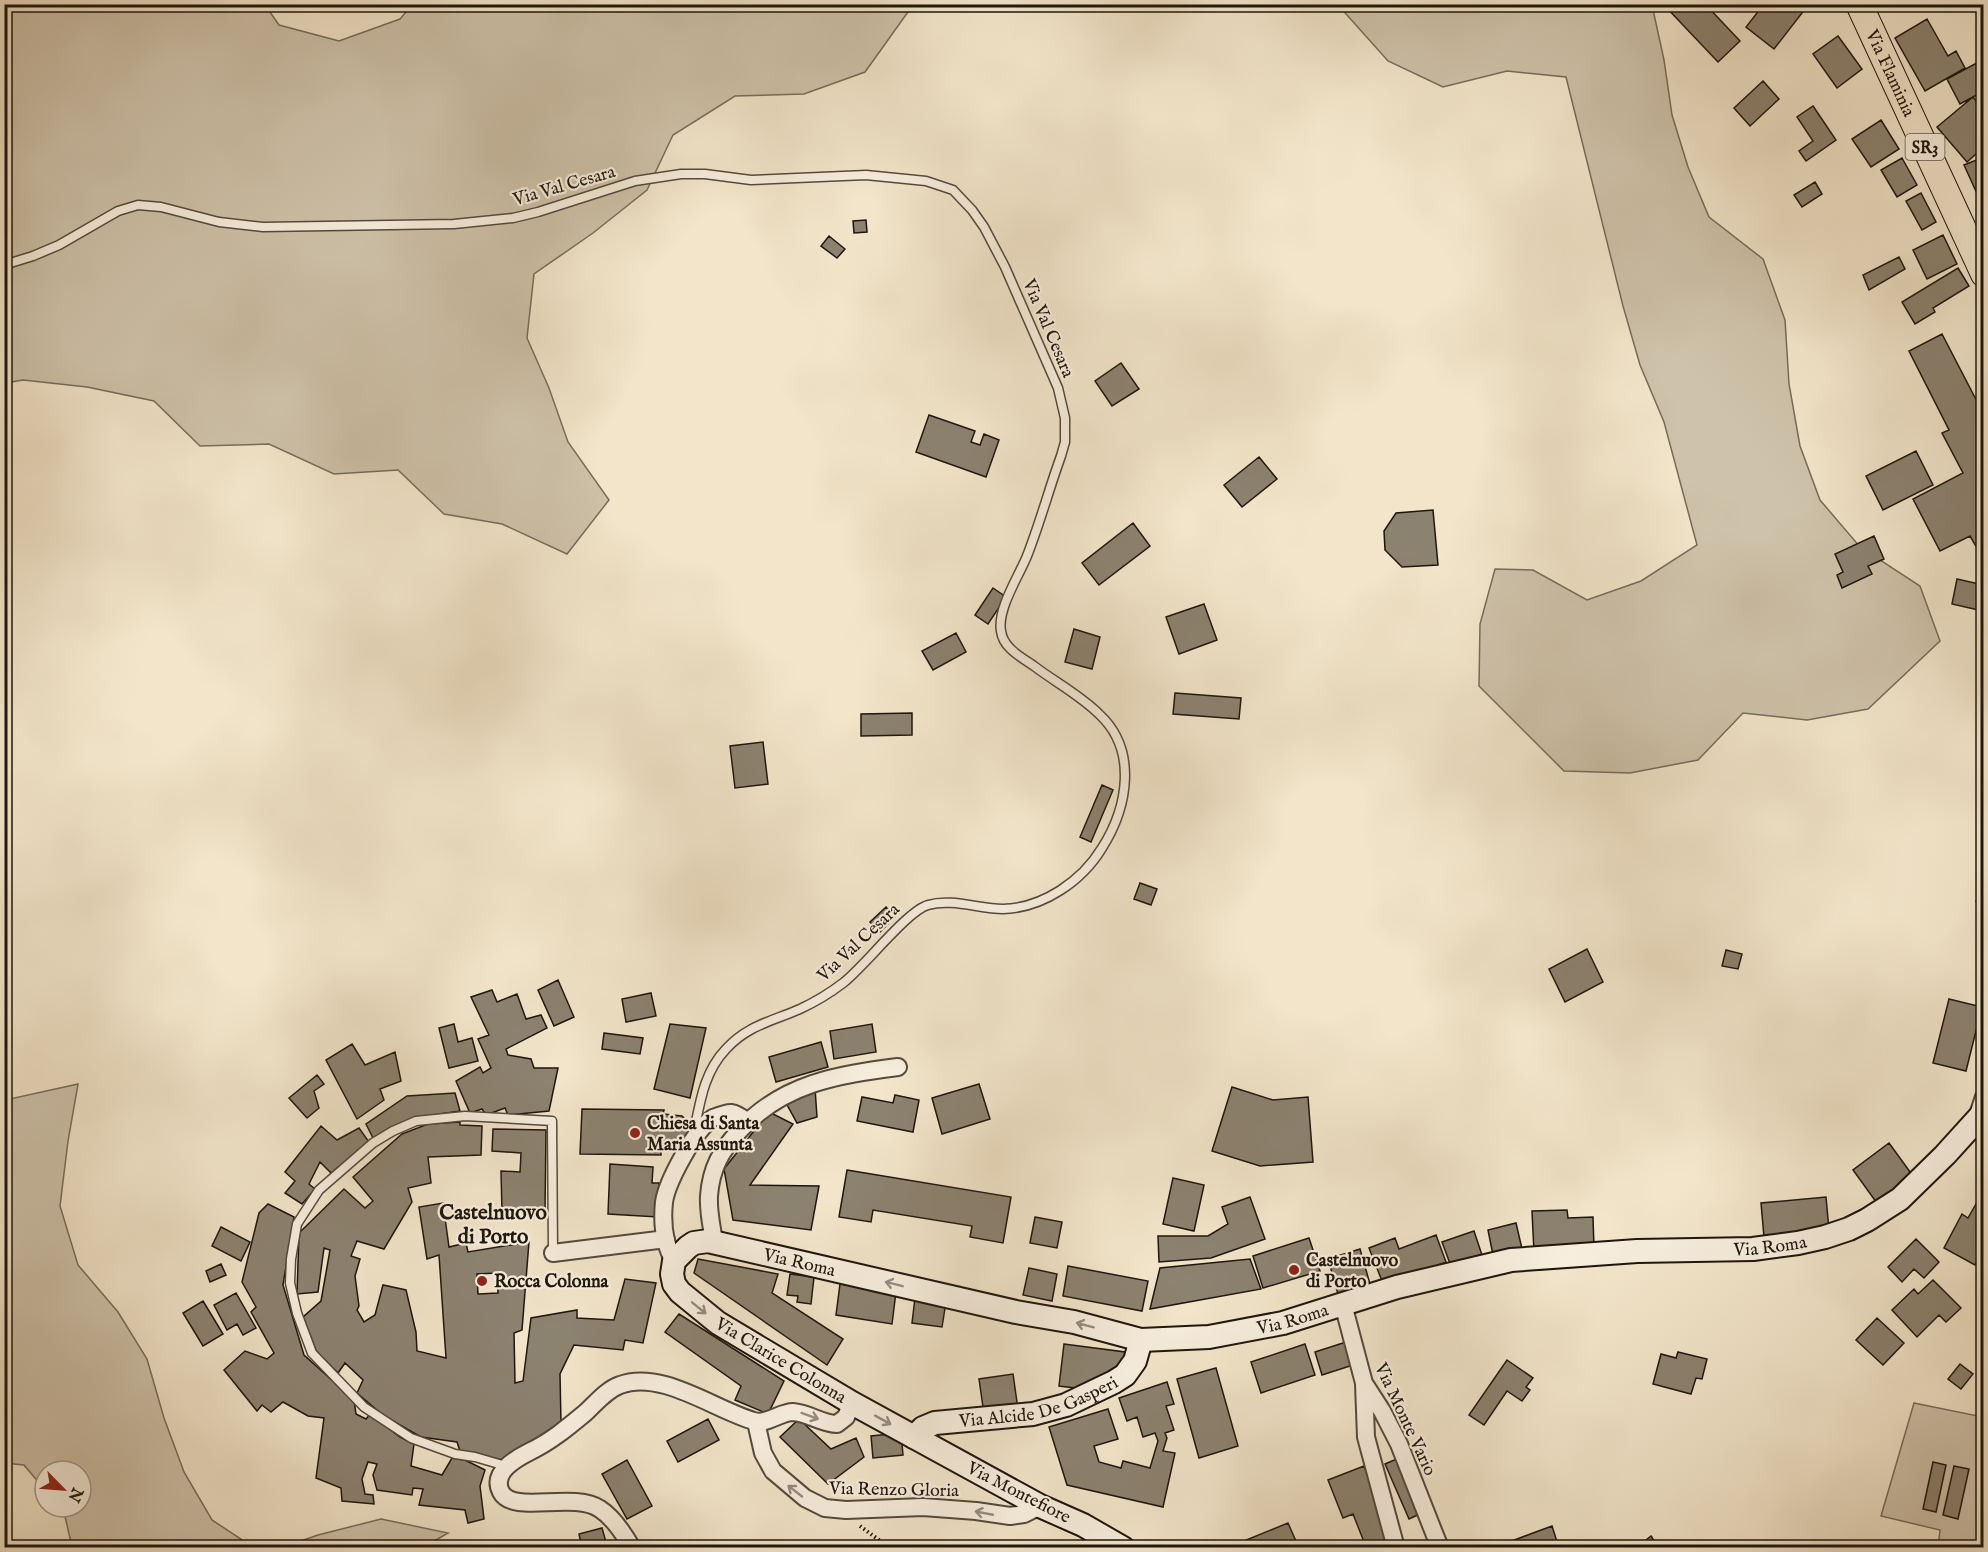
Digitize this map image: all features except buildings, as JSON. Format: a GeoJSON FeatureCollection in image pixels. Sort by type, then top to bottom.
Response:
{"type":"FeatureCollection","features":[{"type":"Feature","properties":{"kind":"main road","name":"Via Flaminia"},"geometry":{"type":"LineString","coordinates":[[1863,10],[1983,274]]}},
{"type":"Feature","properties":{"kind":"main road","name":"Via Roma"},"geometry":{"type":"LineString","coordinates":[[674,1261],[694,1243],[714,1242],[1016,1312],[1074,1322],[1141,1340],[1190,1338],[1234,1333],[1282,1323],[1397,1287],[1511,1260],[1637,1251],[1753,1249],[1825,1237],[1850,1229],[1899,1199],[1939,1161],[1979,1117]]}},
{"type":"Feature","properties":{"kind":"main road","name":"Via Clarice Colonna"},"geometry":{"type":"LineString","coordinates":[[674,1261],[672,1274],[676,1288],[718,1323],[914,1437]]}},
{"type":"Feature","properties":{"kind":"main road","name":"Via Alcide De Gasperi"},"geometry":{"type":"LineString","coordinates":[[914,1437],[923,1428],[935,1423],[1033,1414],[1077,1401],[1125,1375],[1135,1361],[1141,1340]]}},
{"type":"Feature","properties":{"kind":"main road","name":"Via Montefiore"},"geometry":{"type":"LineString","coordinates":[[914,1437],[1040,1506],[1124,1548]]}},
{"type":"Feature","properties":{"kind":"street"},"geometry":{"type":"LineString","coordinates":[[714,1242],[709,1207],[712,1179],[724,1148],[747,1122],[774,1100],[795,1090],[853,1073],[898,1067]]}},
{"type":"Feature","properties":{"kind":"street"},"geometry":{"type":"LineString","coordinates":[[1979,1117],[1983,1097]]}},
{"type":"Feature","properties":{"kind":"street"},"geometry":{"type":"LineString","coordinates":[[674,1261],[666,1239],[664,1210],[667,1190],[678,1166],[710,1121],[721,1115],[736,1114],[747,1122]]}},
{"type":"Feature","properties":{"kind":"street"},"geometry":{"type":"LineString","coordinates":[[554,1253],[666,1239]]}},
{"type":"Feature","properties":{"kind":"street","name":"Via Monte Vario"},"geometry":{"type":"LineString","coordinates":[[1343,1304],[1364,1383],[1399,1444],[1440,1548]]}},
{"type":"Feature","properties":{"kind":"street"},"geometry":{"type":"LineString","coordinates":[[632,1548],[606,1513],[589,1504],[576,1501],[517,1503],[510,1501],[501,1492],[499,1485],[506,1467],[555,1438],[609,1391],[633,1381],[671,1387],[756,1422],[794,1412],[837,1425],[846,1417],[852,1403]]}},
{"type":"Feature","properties":{"kind":"street"},"geometry":{"type":"LineString","coordinates":[[1364,1383],[1366,1437],[1396,1548]]}},
{"type":"Feature","properties":{"kind":"street","name":"Via Renzo Gloria"},"geometry":{"type":"LineString","coordinates":[[756,1422],[761,1447],[772,1471],[810,1502],[825,1508],[838,1510],[923,1507],[1010,1516],[1024,1514],[1040,1506]]}},
{"type":"Feature","properties":{"kind":"lane","name":"Via Val Cesara"},"geometry":{"type":"LineString","coordinates":[[4,265],[59,245],[118,211],[138,205],[161,207],[219,222],[263,227],[454,224],[513,218],[635,181],[681,174],[705,174],[752,180],[866,175],[926,181],[953,190],[972,210],[984,227],[1009,277],[1058,388],[1065,418],[1065,442],[1061,456],[1028,554],[1005,605],[1001,620],[1001,633],[1003,639],[1016,654],[1092,707],[1111,727],[1123,752],[1125,790],[1120,810],[1102,848],[1076,879],[1052,895],[1030,905],[1004,909],[946,903],[926,905],[906,920],[865,963],[838,986],[810,1004],[758,1024],[739,1037],[726,1048],[708,1076],[692,1144]]}},
{"type":"Feature","properties":{"kind":"lane"},"geometry":{"type":"LineString","coordinates":[[506,1467],[475,1457],[455,1454],[411,1438],[364,1407],[312,1353],[297,1313],[290,1283],[295,1233],[303,1214],[319,1190],[373,1143],[405,1125],[426,1119],[465,1116],[552,1121],[554,1253]]}},
{"type":"Feature","properties":{"kind":"path"},"geometry":{"type":"LineString","coordinates":[[838,1510],[883,1543],[896,1548]]}},
{"type":"Feature","properties":{"kind":"shaded area"},"geometry":{"type":"Polygon","coordinates":[[[5,5],[265,5],[279,25],[339,41],[400,19],[412,5],[913,5],[865,72],[804,94],[735,96],[673,135],[647,190],[593,233],[534,274],[527,338],[549,388],[568,442],[609,500],[567,554],[502,524],[444,514],[398,470],[334,474],[269,444],[200,446],[154,401],[87,387],[23,380],[5,383],[5,5]]]}},
{"type":"Feature","properties":{"kind":"shaded area"},"geometry":{"type":"Polygon","coordinates":[[[1338,5],[1652,5],[1664,60],[1672,115],[1688,167],[1709,217],[1763,259],[1785,320],[1789,384],[1800,446],[1820,500],[1860,547],[1920,586],[1940,641],[1868,709],[1807,720],[1743,713],[1698,760],[1630,773],[1564,771],[1479,686],[1480,624],[1495,569],[1533,570],[1587,600],[1641,581],[1697,545],[1664,422],[1640,365],[1623,306],[1566,77],[1507,71],[1443,87],[1388,61],[1338,5]]]}},
{"type":"Feature","properties":{"kind":"shaded area"},"geometry":{"type":"Polygon","coordinates":[[[78,1084],[60,1206],[78,1265],[118,1312],[147,1359],[164,1418],[184,1472],[212,1520],[253,1547],[72,1547],[66,1519],[93,1519],[93,1459],[33,1459],[33,1476],[24,1465],[5,1463],[5,1100],[78,1084]]]}},
{"type":"Feature","properties":{"kind":"shaded area"},"geometry":{"type":"Polygon","coordinates":[[[1914,1403],[1983,1417],[1983,1547],[1938,1547],[1940,1530],[1881,1516],[1914,1403]]]}},
{"type":"Feature","properties":{"kind":"shaded area"},"geometry":{"type":"Polygon","coordinates":[[[381,1519],[448,1533],[424,1547],[283,1547],[318,1535],[381,1519]]]}},
{"type":"Feature","properties":{"kind":"place","name":"Chiesa di Santa Maria Assunta"},"geometry":{"type":"Point","coordinates":[635,1133]}},
{"type":"Feature","properties":{"kind":"place","name":"Castelnuovo di Porto"},"geometry":{"type":"Point","coordinates":[1294,1270]}},
{"type":"Feature","properties":{"kind":"place","name":"Rocca Colonna"},"geometry":{"type":"Point","coordinates":[482,1281]}},
{"type":"Feature","properties":{"kind":"district","name":"Castelnuovo di Porto"},"geometry":{"type":"Point","coordinates":[493,1224]}}]}
